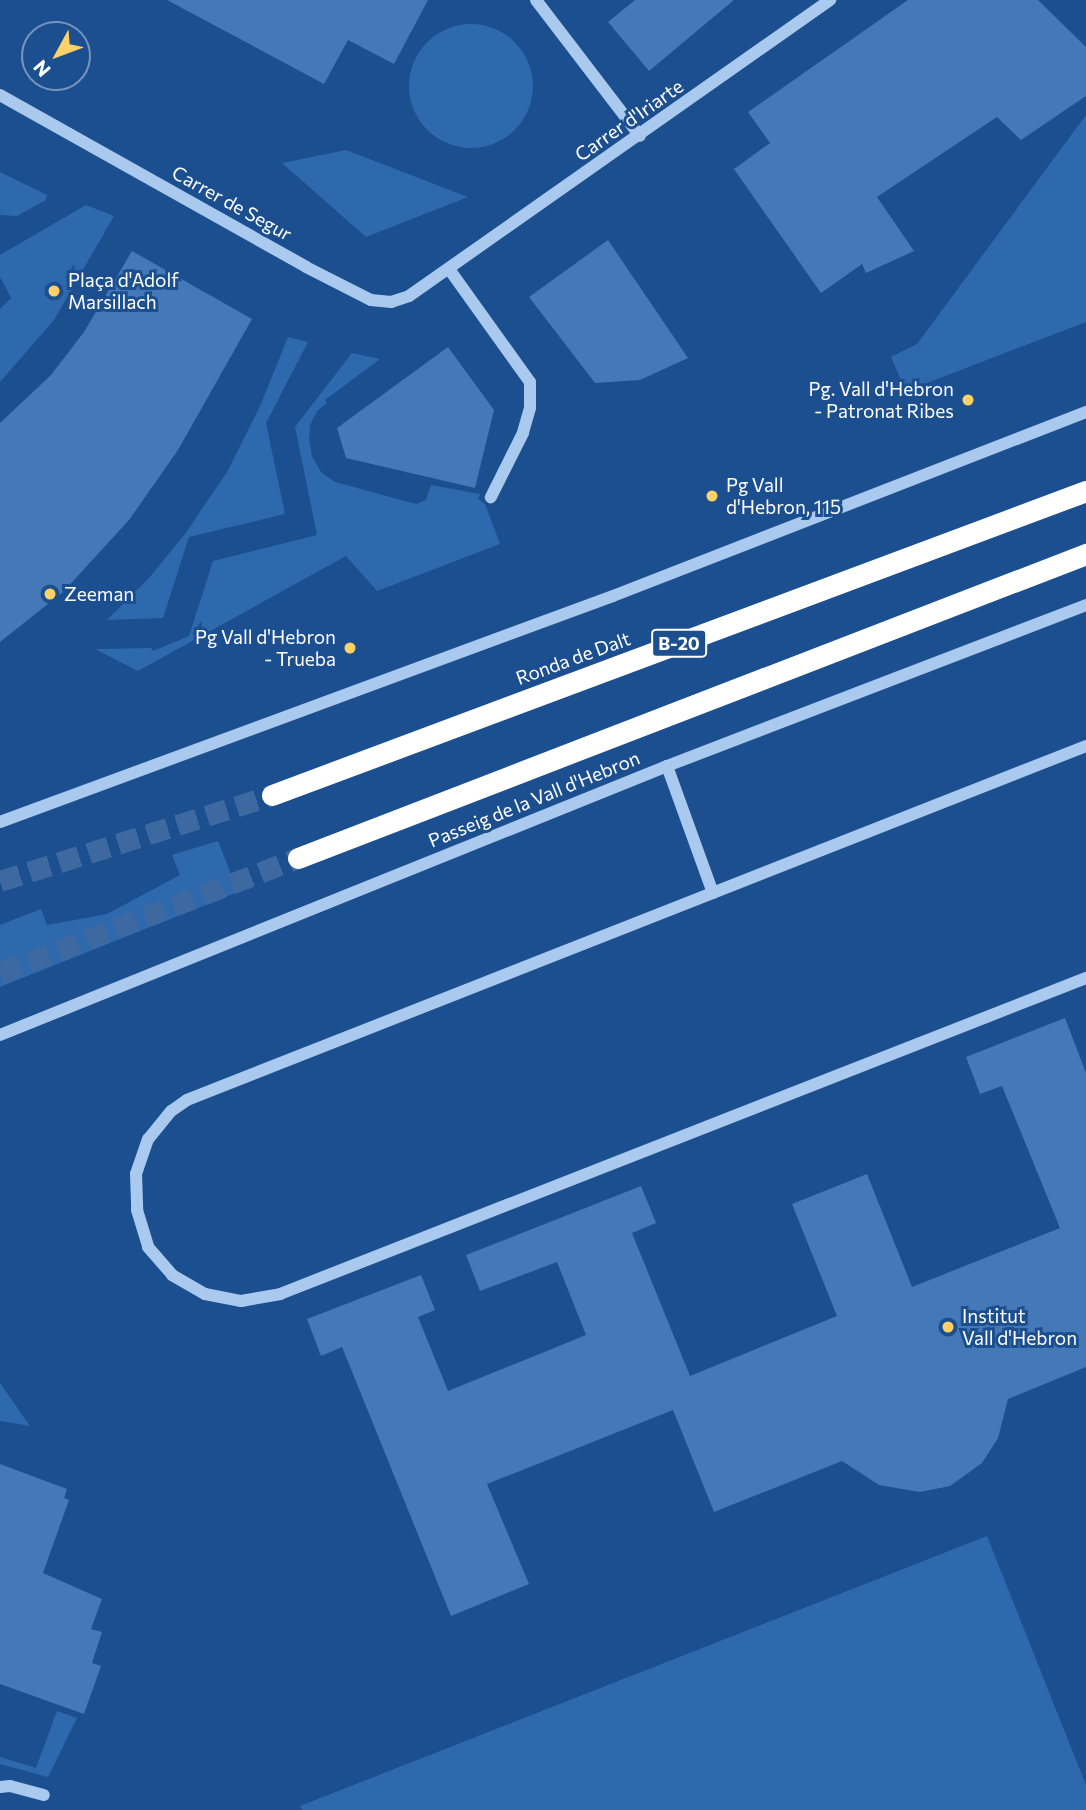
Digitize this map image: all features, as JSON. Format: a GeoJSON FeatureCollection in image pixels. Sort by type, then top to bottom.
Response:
{"type":"FeatureCollection","features":[{"type":"Feature","properties":{"kind":"highway","name":"Ronda de Dalt"},"geometry":{"type":"LineString","coordinates":[[272,795],[1086,491]]}},
{"type":"Feature","properties":{"kind":"highway"},"geometry":{"type":"LineString","coordinates":[[298,858],[1086,554]]}},
{"type":"Feature","properties":{"kind":"street"},"geometry":{"type":"LineString","coordinates":[[536,0],[640,136]]}},
{"type":"Feature","properties":{"kind":"street","name":"Carrer d'Iriarte"},"geometry":{"type":"LineString","coordinates":[[449,269],[830,0]]}},
{"type":"Feature","properties":{"kind":"street","name":"Carrer de Segur"},"geometry":{"type":"LineString","coordinates":[[0,95],[371,300],[391,302],[409,296],[449,269]]}},
{"type":"Feature","properties":{"kind":"street"},"geometry":{"type":"LineString","coordinates":[[449,269],[530,382],[530,408],[523,433],[491,497]]}},
{"type":"Feature","properties":{"kind":"street"},"geometry":{"type":"LineString","coordinates":[[0,822],[614,596],[1086,412]]}},
{"type":"Feature","properties":{"kind":"street","name":"Passeig de la Vall d'Hebron"},"geometry":{"type":"LineString","coordinates":[[0,1035],[667,766],[1086,605]]}},
{"type":"Feature","properties":{"kind":"street"},"geometry":{"type":"LineString","coordinates":[[1086,746],[187,1100],[171,1111],[148,1139],[136,1174],[136,1210],[148,1247],[172,1275],[205,1294],[242,1301],[279,1294],[1086,978]]}},
{"type":"Feature","properties":{"kind":"street"},"geometry":{"type":"LineString","coordinates":[[667,766],[713,893]]}},
{"type":"Feature","properties":{"kind":"street"},"geometry":{"type":"LineString","coordinates":[[0,1787],[10,1786],[44,1795]]}},
{"type":"Feature","properties":{"kind":"shaded area"},"geometry":{"type":"Polygon","coordinates":[[[471,24],[495,28],[515,42],[529,62],[533,86],[529,110],[515,130],[495,144],[471,148],[447,144],[427,130],[413,110],[409,86],[413,62],[427,42],[447,28],[471,24]]]}},
{"type":"Feature","properties":{"kind":"shaded area"},"geometry":{"type":"Polygon","coordinates":[[[1086,115],[1086,322],[906,391],[891,357],[917,344],[1086,115]]]}},
{"type":"Feature","properties":{"kind":"shaded area"},"geometry":{"type":"Polygon","coordinates":[[[346,150],[468,197],[366,237],[282,163],[346,150]]]}},
{"type":"Feature","properties":{"kind":"shaded area"},"geometry":{"type":"Polygon","coordinates":[[[0,172],[47,195],[46,200],[17,216],[0,215],[0,172]]]}},
{"type":"Feature","properties":{"kind":"shaded area"},"geometry":{"type":"Polygon","coordinates":[[[86,205],[114,216],[54,320],[0,382],[0,309],[11,298],[0,277],[0,255],[86,205]]]}},
{"type":"Feature","properties":{"kind":"shaded area"},"geometry":{"type":"Polygon","coordinates":[[[288,337],[308,342],[266,423],[285,514],[189,537],[163,618],[107,620],[149,578],[185,534],[227,472],[260,406],[288,337]]]}},
{"type":"Feature","properties":{"kind":"shaded area"},"geometry":{"type":"Polygon","coordinates":[[[352,353],[380,359],[325,400],[327,403],[317,411],[310,425],[309,439],[312,456],[321,472],[335,482],[416,504],[426,500],[431,485],[480,494],[478,499],[485,504],[500,544],[377,591],[346,556],[138,671],[95,649],[151,648],[153,651],[189,636],[213,561],[317,535],[295,427],[352,353]]]}},
{"type":"Feature","properties":{"kind":"shaded area"},"geometry":{"type":"Polygon","coordinates":[[[218,841],[238,892],[0,987],[0,925],[41,909],[47,925],[107,914],[180,875],[172,855],[218,841]]]}},
{"type":"Feature","properties":{"kind":"shaded area"},"geometry":{"type":"Polygon","coordinates":[[[0,1383],[30,1426],[0,1421],[0,1383]]]}},
{"type":"Feature","properties":{"kind":"shaded area"},"geometry":{"type":"Polygon","coordinates":[[[987,1536],[1086,1785],[1086,1810],[302,1810],[300,1806],[987,1536]]]}},
{"type":"Feature","properties":{"kind":"shaded area"},"geometry":{"type":"Polygon","coordinates":[[[57,1711],[77,1718],[48,1777],[0,1764],[0,1757],[36,1768],[57,1711]]]}},
{"type":"Feature","properties":{"kind":"building"},"geometry":{"type":"Polygon","coordinates":[[[167,0],[428,0],[394,64],[348,40],[324,84],[167,0]]]}},
{"type":"Feature","properties":{"kind":"building"},"geometry":{"type":"Polygon","coordinates":[[[635,0],[734,0],[649,71],[608,22],[635,0]]]}},
{"type":"Feature","properties":{"kind":"building"},"geometry":{"type":"Polygon","coordinates":[[[908,0],[1038,0],[1086,47],[1086,96],[1021,140],[997,117],[877,197],[914,251],[866,273],[862,264],[821,293],[734,169],[770,143],[748,112],[908,0]]]}},
{"type":"Feature","properties":{"kind":"building"},"geometry":{"type":"Polygon","coordinates":[[[608,240],[688,358],[640,380],[595,383],[529,297],[608,240]]]}},
{"type":"Feature","properties":{"kind":"building"},"geometry":{"type":"Polygon","coordinates":[[[132,251],[252,319],[178,450],[129,520],[63,592],[0,642],[0,423],[51,375],[84,332],[132,251]]]}},
{"type":"Feature","properties":{"kind":"building"},"geometry":{"type":"Polygon","coordinates":[[[448,347],[494,410],[475,488],[346,458],[337,428],[448,347]]]}},
{"type":"Feature","properties":{"kind":"building","name":"Institut Vall d'Hebron"},"geometry":{"type":"Polygon","coordinates":[[[1065,1018],[1086,1073],[1086,1367],[1008,1399],[998,1438],[982,1463],[950,1486],[920,1492],[879,1485],[842,1461],[714,1512],[673,1410],[487,1484],[529,1584],[451,1616],[342,1347],[321,1356],[307,1319],[421,1275],[435,1310],[418,1317],[448,1391],[586,1335],[557,1262],[480,1291],[466,1255],[641,1186],[656,1223],[632,1233],[690,1376],[837,1316],[792,1204],[867,1174],[912,1287],[1060,1228],[1002,1086],[980,1094],[966,1057],[1065,1018]]]}},
{"type":"Feature","properties":{"kind":"building"},"geometry":{"type":"Polygon","coordinates":[[[0,1464],[67,1489],[64,1498],[69,1500],[43,1573],[102,1599],[91,1629],[102,1632],[92,1663],[101,1666],[84,1714],[0,1684],[0,1464]]]}},
{"type":"Feature","properties":{"kind":"tunnel"},"geometry":{"type":"LineString","coordinates":[[0,881],[272,795]]}},
{"type":"Feature","properties":{"kind":"tunnel"},"geometry":{"type":"LineString","coordinates":[[0,973],[298,858]]}},
{"type":"Feature","properties":{"kind":"place","name":"Plaça d'Adolf Marsillach"},"geometry":{"type":"Point","coordinates":[54,291]}},
{"type":"Feature","properties":{"kind":"place","name":"Pg. Vall d'Hebron - Patronat Ribes"},"geometry":{"type":"Point","coordinates":[968,400]}},
{"type":"Feature","properties":{"kind":"place","name":"Pg Vall d'Hebron, 115"},"geometry":{"type":"Point","coordinates":[712,496]}},
{"type":"Feature","properties":{"kind":"place","name":"Zeeman"},"geometry":{"type":"Point","coordinates":[50,594]}},
{"type":"Feature","properties":{"kind":"place","name":"Pg Vall d'Hebron - Trueba"},"geometry":{"type":"Point","coordinates":[350,648]}},
{"type":"Feature","properties":{"kind":"place","name":"Institut Vall d'Hebron"},"geometry":{"type":"Point","coordinates":[948,1327]}}]}
